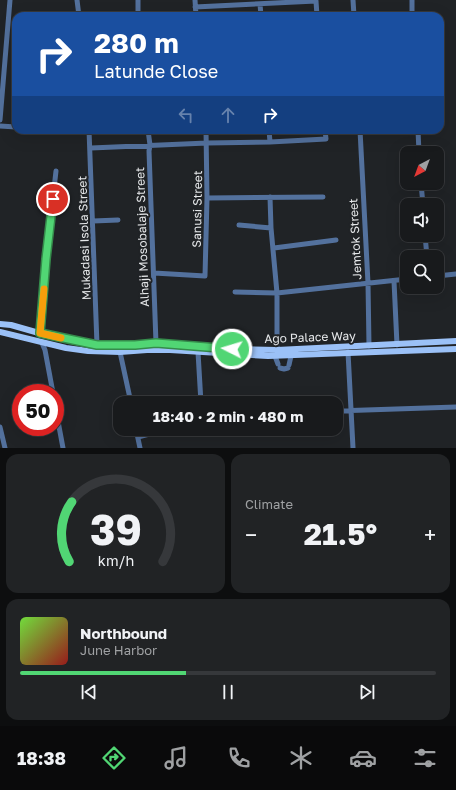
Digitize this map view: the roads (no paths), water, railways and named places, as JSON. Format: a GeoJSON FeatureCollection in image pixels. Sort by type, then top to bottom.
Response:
{"type":"FeatureCollection","features":[{"type":"Feature","properties":{"kind":"main road","name":"Ago Palace Way"},"geometry":{"type":"LineString","coordinates":[[0,324],[12,325],[40,333],[97,345],[135,345],[156,343],[276,353],[292,356],[348,352],[398,352],[456,349]]}},
{"type":"Feature","properties":{"kind":"main road","name":"Ago Palace Way"},"geometry":{"type":"LineString","coordinates":[[0,332],[75,350],[120,352],[147,350],[253,356],[369,346],[456,342]]}},
{"type":"Feature","properties":{"kind":"main road"},"geometry":{"type":"LineString","coordinates":[[66,348],[71,340]]}},
{"type":"Feature","properties":{"kind":"main road"},"geometry":{"type":"LineString","coordinates":[[75,350],[79,342]]}},
{"type":"Feature","properties":{"kind":"street"},"geometry":{"type":"LineString","coordinates":[[0,120],[10,0]]}},
{"type":"Feature","properties":{"kind":"street"},"geometry":{"type":"LineString","coordinates":[[77,0],[78,12]]}},
{"type":"Feature","properties":{"kind":"street"},"geometry":{"type":"LineString","coordinates":[[138,0],[138,12]]}},
{"type":"Feature","properties":{"kind":"street"},"geometry":{"type":"LineString","coordinates":[[195,0],[196,12]]}},
{"type":"Feature","properties":{"kind":"street"},"geometry":{"type":"LineString","coordinates":[[353,0],[354,12]]}},
{"type":"Feature","properties":{"kind":"street"},"geometry":{"type":"LineString","coordinates":[[412,0],[412,12]]}},
{"type":"Feature","properties":{"kind":"street"},"geometry":{"type":"LineString","coordinates":[[195,7],[316,1],[317,12]]}},
{"type":"Feature","properties":{"kind":"street"},"geometry":{"type":"LineString","coordinates":[[260,4],[261,12]]}},
{"type":"Feature","properties":{"kind":"street"},"geometry":{"type":"LineString","coordinates":[[0,126],[12,127]]}},
{"type":"Feature","properties":{"kind":"street","name":"Mukadasi Isola Street"},"geometry":{"type":"LineString","coordinates":[[89,134],[97,345]]}},
{"type":"Feature","properties":{"kind":"street","name":"Alhaji Mosobalaje Street"},"geometry":{"type":"LineString","coordinates":[[149,134],[156,343]]}},
{"type":"Feature","properties":{"kind":"street","name":"Sanusi Street"},"geometry":{"type":"LineString","coordinates":[[154,273],[205,276],[207,198],[206,134]]}},
{"type":"Feature","properties":{"kind":"street"},"geometry":{"type":"LineString","coordinates":[[269,134],[270,142]]}},
{"type":"Feature","properties":{"kind":"street"},"geometry":{"type":"LineString","coordinates":[[91,148],[326,139],[325,134]]}},
{"type":"Feature","properties":{"kind":"street","name":"Jemtok Street"},"geometry":{"type":"LineString","coordinates":[[360,134],[368,284],[369,346]]}},
{"type":"Feature","properties":{"kind":"street"},"geometry":{"type":"LineString","coordinates":[[418,134],[419,146]]}},
{"type":"Feature","properties":{"kind":"street"},"geometry":{"type":"LineString","coordinates":[[40,333],[46,259],[56,171]]}},
{"type":"Feature","properties":{"kind":"street"},"geometry":{"type":"LineString","coordinates":[[207,198],[323,196]]}},
{"type":"Feature","properties":{"kind":"street"},"geometry":{"type":"LineString","coordinates":[[270,198],[271,228],[277,293],[276,353],[279,366],[284,369],[288,367],[292,356]]}},
{"type":"Feature","properties":{"kind":"street"},"geometry":{"type":"LineString","coordinates":[[93,221],[118,220]]}},
{"type":"Feature","properties":{"kind":"street"},"geometry":{"type":"LineString","coordinates":[[239,225],[271,228]]}},
{"type":"Feature","properties":{"kind":"street"},"geometry":{"type":"LineString","coordinates":[[274,248],[336,240]]}},
{"type":"Feature","properties":{"kind":"street"},"geometry":{"type":"LineString","coordinates":[[444,275],[456,274]]}},
{"type":"Feature","properties":{"kind":"street"},"geometry":{"type":"LineString","coordinates":[[235,292],[277,293],[400,280]]}},
{"type":"Feature","properties":{"kind":"street"},"geometry":{"type":"LineString","coordinates":[[394,281],[397,345]]}},
{"type":"Feature","properties":{"kind":"street"},"geometry":{"type":"LineString","coordinates":[[42,343],[45,350],[51,384]]}},
{"type":"Feature","properties":{"kind":"street"},"geometry":{"type":"LineString","coordinates":[[120,352],[129,396]]}},
{"type":"Feature","properties":{"kind":"street"},"geometry":{"type":"LineString","coordinates":[[198,352],[201,396]]}},
{"type":"Feature","properties":{"kind":"street"},"geometry":{"type":"LineString","coordinates":[[348,352],[354,448]]}},
{"type":"Feature","properties":{"kind":"street"},"geometry":{"type":"LineString","coordinates":[[343,412],[456,407]]}},
{"type":"Feature","properties":{"kind":"street"},"geometry":{"type":"LineString","coordinates":[[0,427],[5,448]]}},
{"type":"Feature","properties":{"kind":"street"},"geometry":{"type":"LineString","coordinates":[[61,436],[63,448]]}},
{"type":"Feature","properties":{"kind":"street"},"geometry":{"type":"LineString","coordinates":[[140,448],[138,437],[142,436]]}}]}
